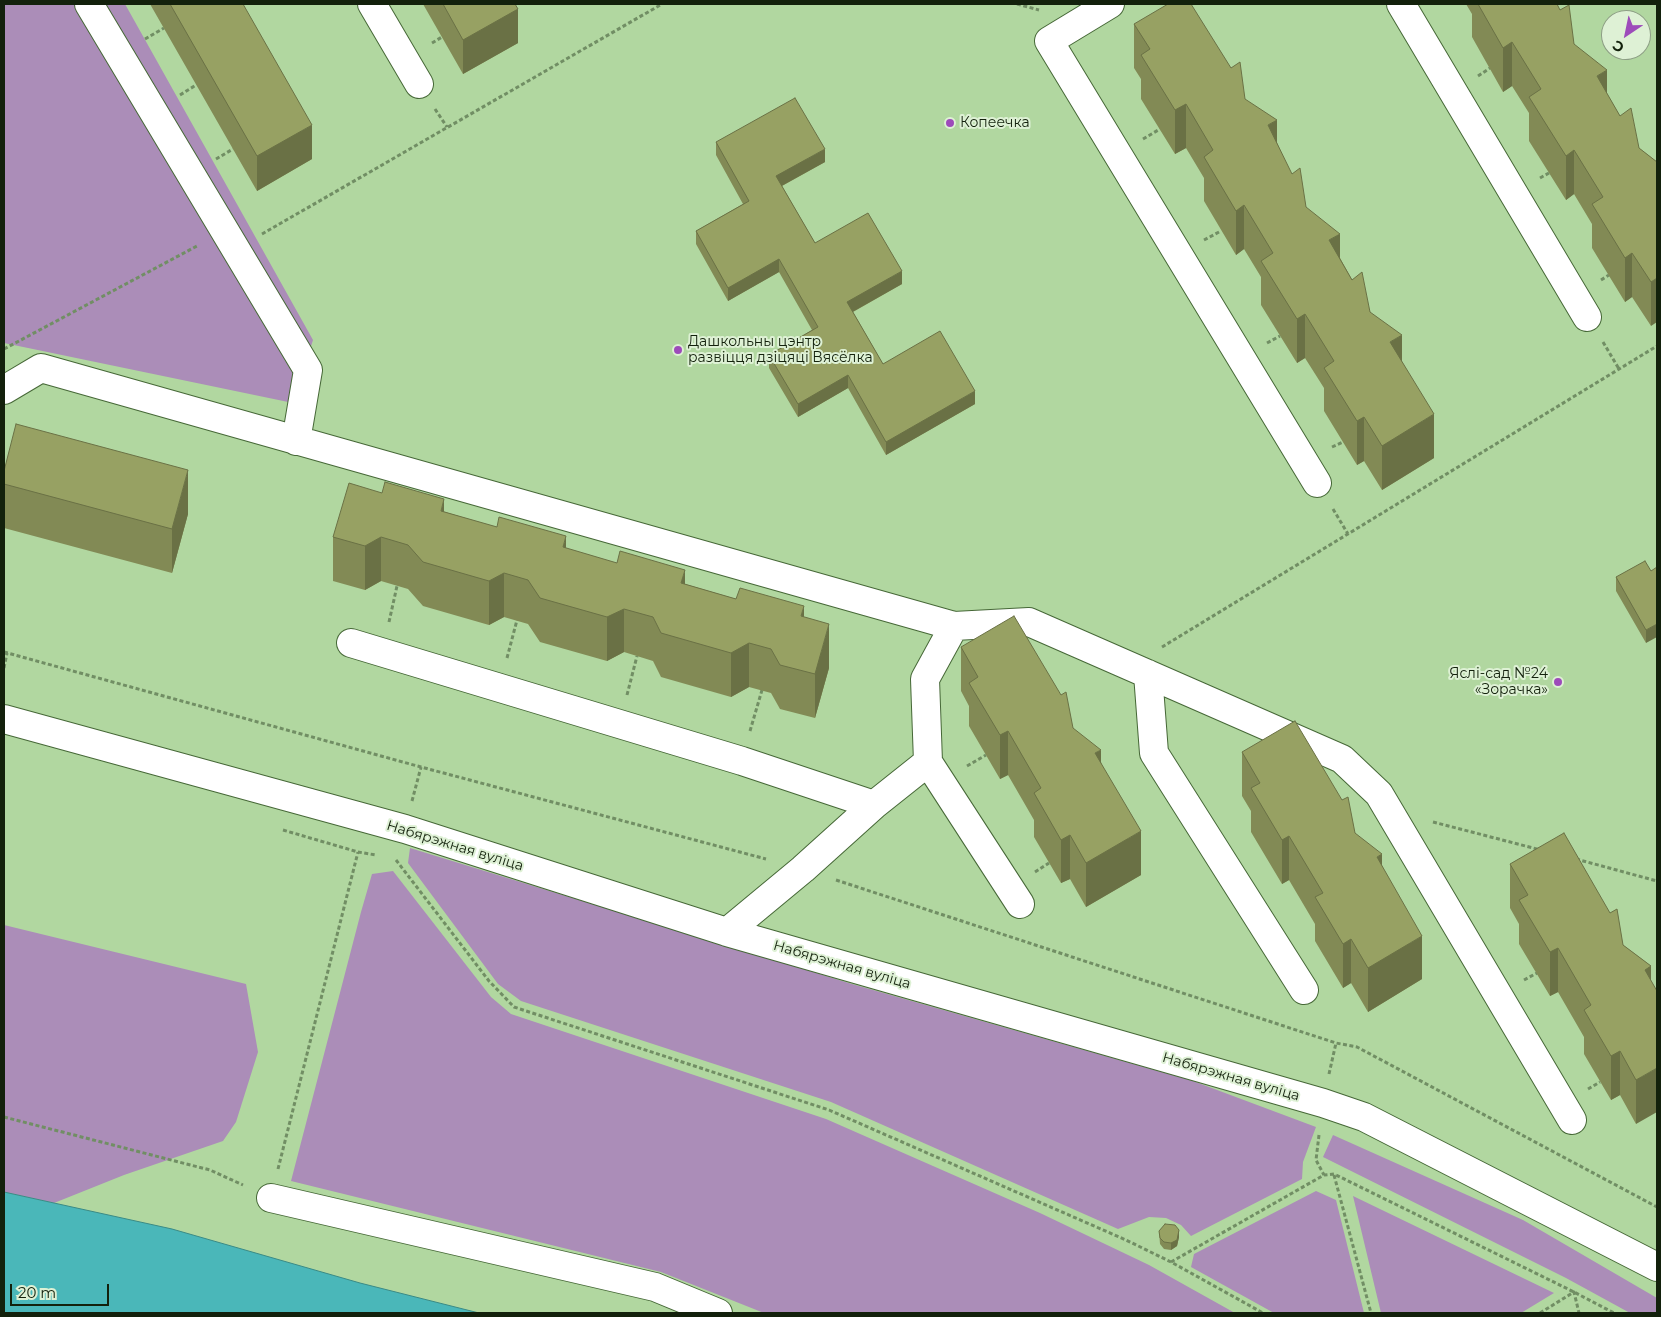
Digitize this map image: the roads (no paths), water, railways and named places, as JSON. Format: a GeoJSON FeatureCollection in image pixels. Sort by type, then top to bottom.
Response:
{"type":"FeatureCollection","features":[{"type":"Feature","properties":{"kind":"street"},"geometry":{"type":"LineString","coordinates":[[89,4],[308,370],[296,441]]}},
{"type":"Feature","properties":{"kind":"street"},"geometry":{"type":"LineString","coordinates":[[372,4],[419,84]]}},
{"type":"Feature","properties":{"kind":"street"},"geometry":{"type":"LineString","coordinates":[[1110,4],[1049,41],[1317,483]]}},
{"type":"Feature","properties":{"kind":"street"},"geometry":{"type":"LineString","coordinates":[[1401,4],[1587,317]]}},
{"type":"Feature","properties":{"kind":"street"},"geometry":{"type":"LineString","coordinates":[[4,390],[41,368],[954,626],[1029,622],[1342,759],[1379,794],[1572,1120]]}},
{"type":"Feature","properties":{"kind":"street"},"geometry":{"type":"LineString","coordinates":[[954,626],[924,679],[928,762],[1020,904]]}},
{"type":"Feature","properties":{"kind":"street"},"geometry":{"type":"LineString","coordinates":[[351,643],[742,761],[874,805]]}},
{"type":"Feature","properties":{"kind":"street"},"geometry":{"type":"LineString","coordinates":[[1139,670],[1154,753],[1304,990]]}},
{"type":"Feature","properties":{"kind":"street","name":"Набярэжная вуліца"},"geometry":{"type":"LineString","coordinates":[[4,719],[405,829],[727,932],[1323,1103],[1364,1117],[1657,1265]]}},
{"type":"Feature","properties":{"kind":"street"},"geometry":{"type":"LineString","coordinates":[[727,932],[803,869],[874,805],[928,762]]}},
{"type":"Feature","properties":{"kind":"street"},"geometry":{"type":"LineString","coordinates":[[271,1198],[655,1287],[718,1313]]}},
{"type":"Feature","properties":{"kind":"water"},"geometry":{"type":"Polygon","coordinates":[[[4,1192],[172,1229],[360,1283],[479,1313],[4,1313],[4,1192]]]}},
{"type":"Feature","properties":{"kind":"place","name":"Копеечка"},"geometry":{"type":"Point","coordinates":[950,123]}},
{"type":"Feature","properties":{"kind":"place","name":"Дашкольны цэнтр развіцця дзіцяці Вясёлка"},"geometry":{"type":"Point","coordinates":[678,350]}},
{"type":"Feature","properties":{"kind":"place","name":"Яслі-сад №24 «Зорачка»"},"geometry":{"type":"Point","coordinates":[1558,682]}}]}
